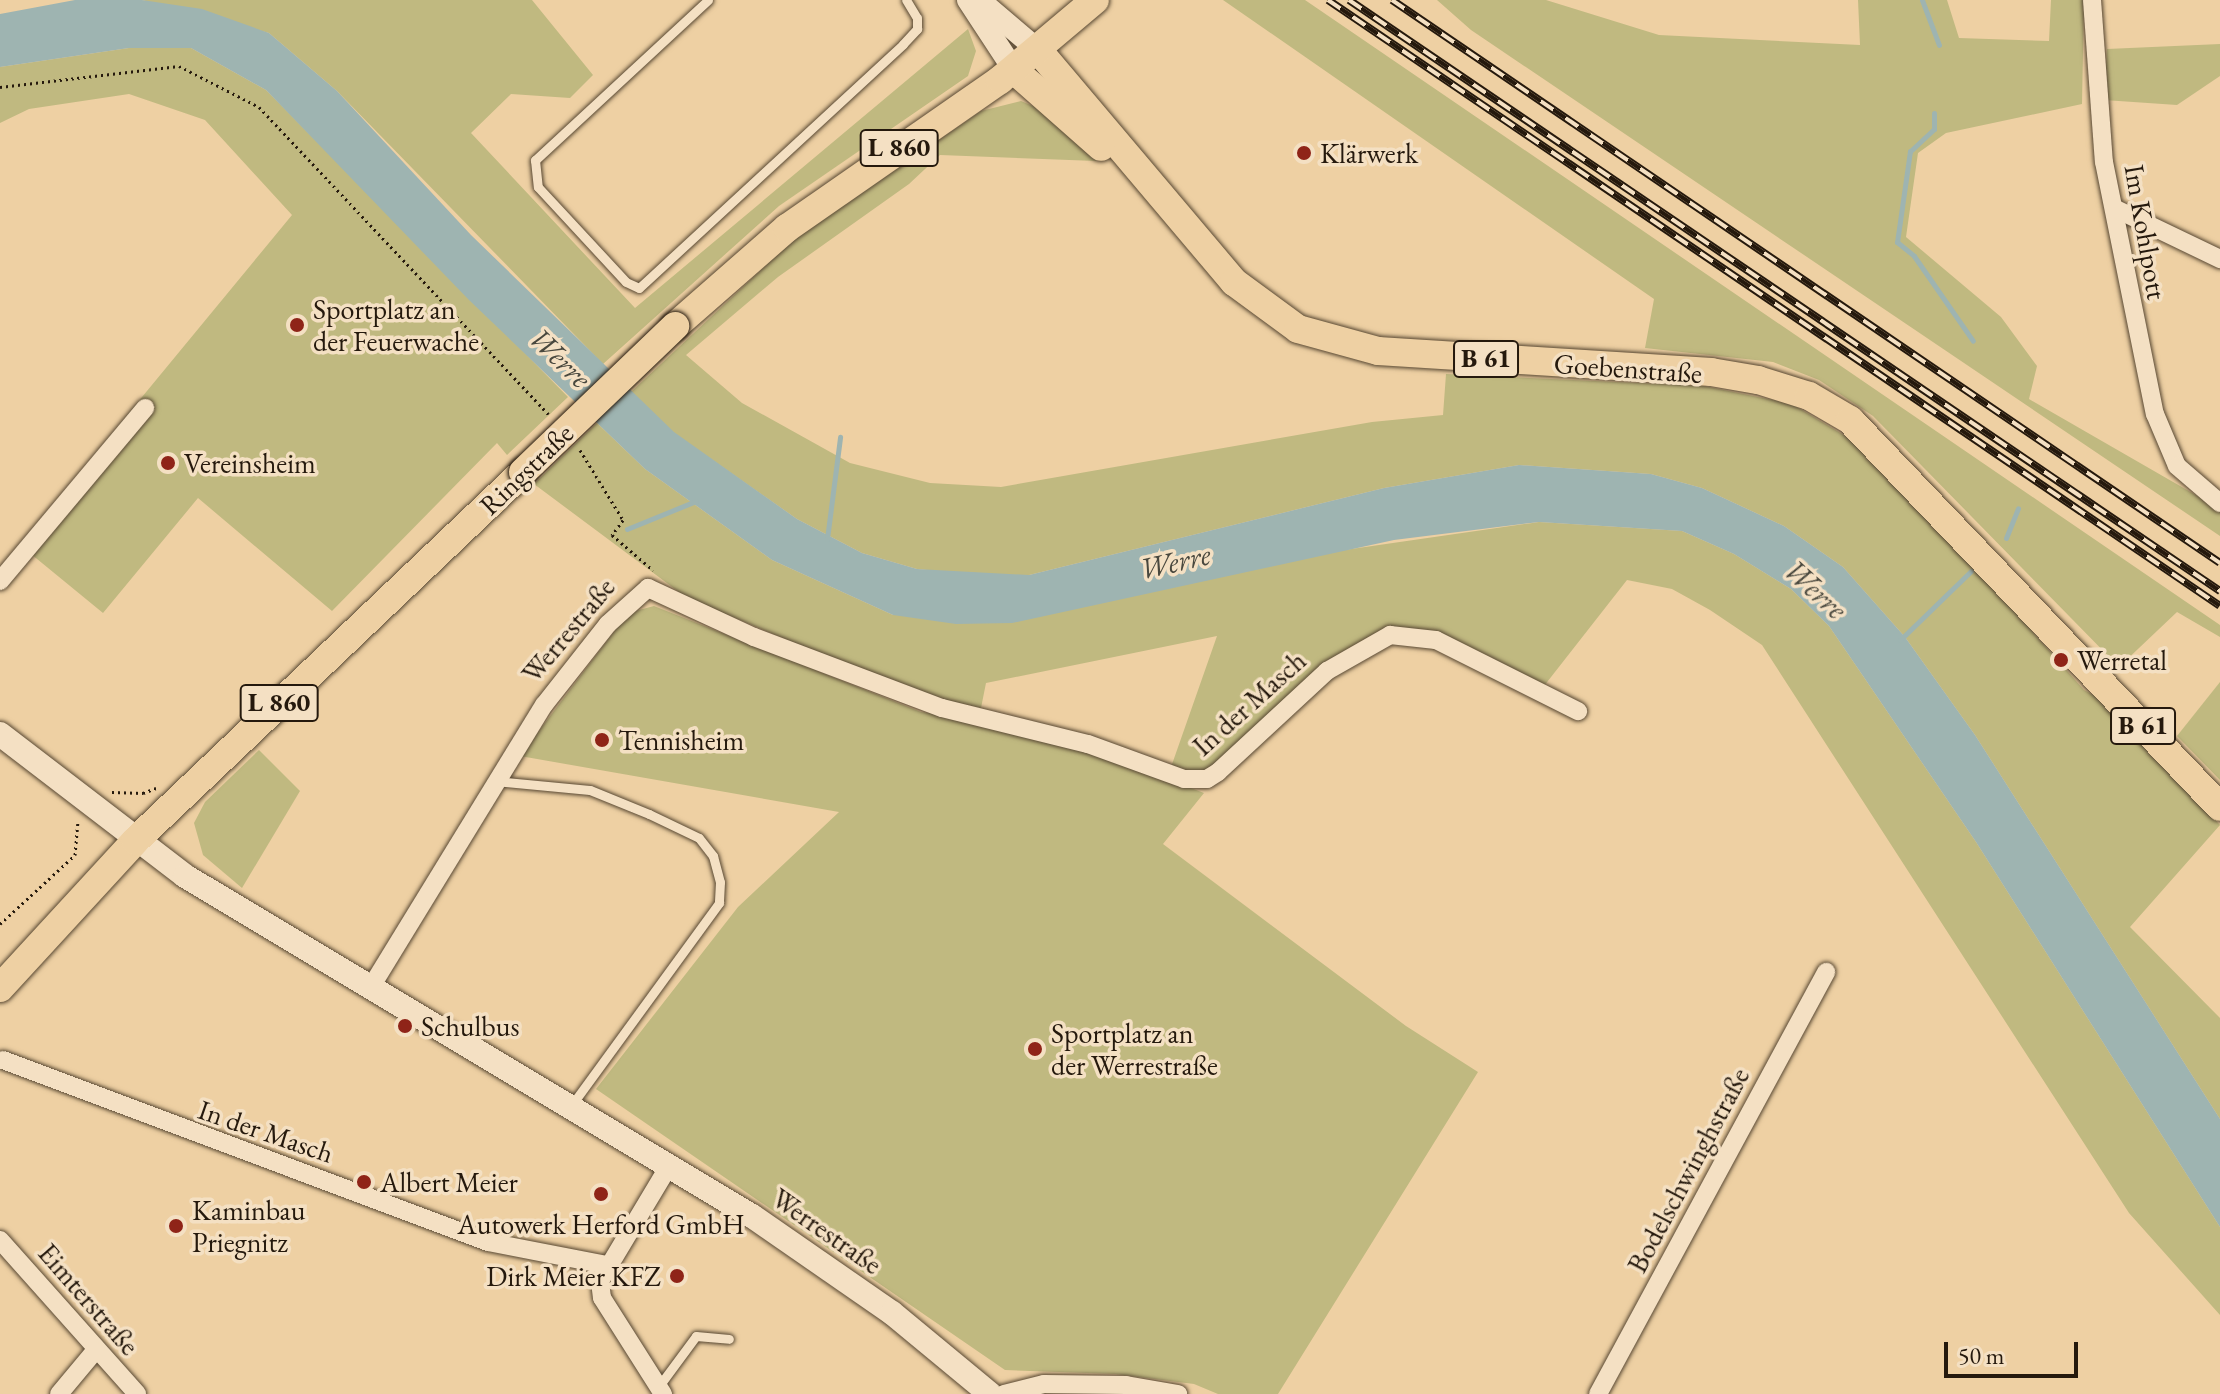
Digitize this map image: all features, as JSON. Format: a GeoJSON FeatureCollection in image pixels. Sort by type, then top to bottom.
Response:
{"type":"FeatureCollection","features":[{"type":"Feature","properties":{"kind":"main road","name":"Ringstraße"},"geometry":{"type":"LineString","coordinates":[[0,988],[135,841],[675,326],[838,189],[1014,70],[1095,0]]}},
{"type":"Feature","properties":{"kind":"main road","name":"Goebenstraße"},"geometry":{"type":"LineString","coordinates":[[1038,50],[1170,209],[1259,304],[1323,339],[1434,357],[1711,372],[1809,396],[1850,420],[1874,441],[2220,807]]}},
{"type":"Feature","properties":{"kind":"main road","name":"Goebenstraße"},"geometry":{"type":"LineString","coordinates":[[1014,70],[1170,209]]}},
{"type":"Feature","properties":{"kind":"main road","name":"Werrestraße"},"geometry":{"type":"LineString","coordinates":[[0,734],[135,841],[371,987],[670,1164],[880,1305],[990,1394]]}},
{"type":"Feature","properties":{"kind":"street","name":"Goebenstraße"},"geometry":{"type":"LineString","coordinates":[[968,0],[1014,70]]}},
{"type":"Feature","properties":{"kind":"street","name":"Goebenstraße"},"geometry":{"type":"LineString","coordinates":[[979,0],[1038,50]]}},
{"type":"Feature","properties":{"kind":"street","name":"Im Kohlpott"},"geometry":{"type":"LineString","coordinates":[[2092,0],[2104,162],[2155,414],[2177,466],[2220,503]]}},
{"type":"Feature","properties":{"kind":"street"},"geometry":{"type":"LineString","coordinates":[[2114,208],[2220,259]]}},
{"type":"Feature","properties":{"kind":"street"},"geometry":{"type":"LineString","coordinates":[[0,581],[145,408]]}},
{"type":"Feature","properties":{"kind":"street","name":"Werrestraße"},"geometry":{"type":"LineString","coordinates":[[371,987],[495,781],[598,636],[648,588],[754,637],[942,708]]}},
{"type":"Feature","properties":{"kind":"street","name":"In der Masch"},"geometry":{"type":"LineString","coordinates":[[942,708],[1004,719],[1198,781],[1218,772],[1353,652],[1390,635],[1413,634],[1474,656],[1578,711]]}},
{"type":"Feature","properties":{"kind":"street","name":"Bodelschwinghstraße"},"geometry":{"type":"LineString","coordinates":[[1598,1394],[1826,972]]}},
{"type":"Feature","properties":{"kind":"street","name":"In der Masch"},"geometry":{"type":"LineString","coordinates":[[3,1060],[488,1242],[606,1265]]}},
{"type":"Feature","properties":{"kind":"street"},"geometry":{"type":"LineString","coordinates":[[661,1390],[602,1298],[600,1281],[606,1265],[670,1164]]}},
{"type":"Feature","properties":{"kind":"street","name":"Eimterstraße"},"geometry":{"type":"LineString","coordinates":[[0,1240],[95,1351],[137,1394]]}},
{"type":"Feature","properties":{"kind":"street"},"geometry":{"type":"LineString","coordinates":[[59,1394],[95,1351]]}},
{"type":"Feature","properties":{"kind":"street"},"geometry":{"type":"LineString","coordinates":[[1004,1394],[1044,1384],[1126,1385],[1178,1394]]}},
{"type":"Feature","properties":{"kind":"lane"},"geometry":{"type":"LineString","coordinates":[[708,0],[535,160],[538,187],[626,282],[639,288],[917,29],[917,18],[906,0]]}},
{"type":"Feature","properties":{"kind":"lane"},"geometry":{"type":"LineString","coordinates":[[495,781],[590,790],[649,814],[699,838],[713,856],[720,882],[719,903],[571,1106]]}},
{"type":"Feature","properties":{"kind":"lane"},"geometry":{"type":"LineString","coordinates":[[661,1390],[696,1336],[729,1339]]}},
{"type":"Feature","properties":{"kind":"path"},"geometry":{"type":"LineString","coordinates":[[0,87],[179,66],[259,107],[549,415]]}},
{"type":"Feature","properties":{"kind":"path"},"geometry":{"type":"LineString","coordinates":[[579,449],[623,520],[612,535],[653,569],[648,588]]}},
{"type":"Feature","properties":{"kind":"path"},"geometry":{"type":"LineString","coordinates":[[0,924],[75,855],[78,838],[74,824],[104,791],[143,793],[170,781],[183,795]]}},
{"type":"Feature","properties":{"kind":"path"},"geometry":{"type":"LineString","coordinates":[[75,855],[80,859]]}},
{"type":"Feature","properties":{"kind":"shaded area"},"geometry":{"type":"Polygon","coordinates":[[[142,0],[532,0],[593,75],[570,98],[511,94],[471,133],[635,308],[968,29],[976,51],[968,76],[779,206],[603,364],[337,91],[269,33],[142,0]]]}},
{"type":"Feature","properties":{"kind":"shaded area"},"geometry":{"type":"Polygon","coordinates":[[[1223,0],[1305,0],[2220,625],[2220,637],[2177,612],[2119,667],[1873,416],[1819,380],[1773,362],[1645,348],[1654,299],[1223,0]]]}},
{"type":"Feature","properties":{"kind":"shaded area"},"geometry":{"type":"Polygon","coordinates":[[[1437,0],[1546,0],[1659,35],[1860,45],[1858,0],[1947,0],[1959,38],[2049,41],[2051,0],[2084,0],[2082,104],[1946,133],[1918,153],[1906,237],[2001,317],[2037,366],[2029,399],[2220,509],[2220,536],[1471,30],[1437,0]]]}},
{"type":"Feature","properties":{"kind":"shaded area"},"geometry":{"type":"Polygon","coordinates":[[[2220,44],[2220,76],[2177,105],[2104,100],[2107,49],[2220,44]]]}},
{"type":"Feature","properties":{"kind":"shaded area","name":"Sportplatz an der Feuerwache"},"geometry":{"type":"Polygon","coordinates":[[[129,48],[191,48],[266,90],[568,397],[507,455],[497,443],[332,611],[198,498],[103,613],[20,545],[292,215],[205,120],[129,94],[29,109],[0,123],[0,67],[129,48]]]}},
{"type":"Feature","properties":{"kind":"shaded area"},"geometry":{"type":"Polygon","coordinates":[[[1021,101],[1040,109],[1093,150],[1096,161],[940,155],[909,184],[778,277],[686,355],[742,403],[850,463],[930,483],[1001,487],[1372,422],[1443,415],[1446,374],[1704,386],[1792,404],[1867,449],[2016,605],[2031,630],[2084,690],[2108,703],[2220,825],[2130,927],[2220,1018],[2220,1119],[1975,735],[1905,637],[1843,567],[1784,526],[1702,488],[1651,474],[1519,465],[1384,488],[1029,575],[978,575],[917,569],[862,553],[797,519],[674,433],[630,393],[792,241],[981,111],[1021,101]]]}},
{"type":"Feature","properties":{"kind":"shaded area"},"geometry":{"type":"Polygon","coordinates":[[[597,423],[645,469],[772,560],[893,615],[1539,522],[1682,531],[1734,554],[1791,589],[1829,626],[1976,842],[2220,1227],[2220,1315],[2129,1213],[1762,645],[1672,589],[1627,580],[1544,686],[1393,630],[1200,777],[1170,770],[1217,636],[986,683],[981,708],[920,695],[687,598],[534,484],[597,423]]]}},
{"type":"Feature","properties":{"kind":"shaded area","name":"Sportplatz an der Werrestraße"},"geometry":{"type":"Polygon","coordinates":[[[654,606],[921,712],[982,719],[1083,747],[1204,793],[1163,844],[1406,1026],[1478,1072],[1278,1394],[1218,1394],[1194,1384],[1115,1374],[1005,1370],[596,1089],[738,907],[839,812],[520,756],[628,613],[654,606]]]}},
{"type":"Feature","properties":{"kind":"shaded area"},"geometry":{"type":"Polygon","coordinates":[[[2220,682],[2220,780],[2177,736],[2220,682]]]}},
{"type":"Feature","properties":{"kind":"shaded area"},"geometry":{"type":"Polygon","coordinates":[[[259,750],[300,791],[242,888],[203,855],[194,823],[205,802],[259,750]]]}},
{"type":"Feature","properties":{"kind":"water","name":"Werre"},"geometry":{"type":"Polygon","coordinates":[[[75,0],[142,0],[202,9],[269,33],[337,91],[471,235],[674,432],[797,519],[862,553],[917,569],[1029,575],[1384,488],[1519,465],[1651,474],[1702,488],[1784,526],[1843,567],[1905,637],[1975,735],[2220,1119],[2220,1227],[1976,842],[1829,626],[1791,589],[1734,554],[1682,531],[1539,522],[1394,540],[1012,623],[956,624],[893,615],[772,560],[645,469],[469,300],[266,90],[191,48],[129,48],[0,67],[0,14],[75,0]]]}},
{"type":"Feature","properties":{"kind":"waterway"},"geometry":{"type":"LineString","coordinates":[[1922,0],[1939,45]]}},
{"type":"Feature","properties":{"kind":"waterway"},"geometry":{"type":"LineString","coordinates":[[1934,113],[1934,129],[1910,151],[1897,242],[1914,256],[1973,341]]}},
{"type":"Feature","properties":{"kind":"waterway"},"geometry":{"type":"LineString","coordinates":[[827,539],[840,437]]}},
{"type":"Feature","properties":{"kind":"waterway"},"geometry":{"type":"LineString","coordinates":[[627,529],[696,501]]}},
{"type":"Feature","properties":{"kind":"waterway"},"geometry":{"type":"LineString","coordinates":[[2006,538],[2018,508]]}},
{"type":"Feature","properties":{"kind":"waterway"},"geometry":{"type":"LineString","coordinates":[[1900,640],[1971,571]]}},
{"type":"Feature","properties":{"kind":"railway"},"geometry":{"type":"LineString","coordinates":[[1328,0],[2220,606]]}},
{"type":"Feature","properties":{"kind":"railway"},"geometry":{"type":"LineString","coordinates":[[1349,0],[2220,591]]}},
{"type":"Feature","properties":{"kind":"railway"},"geometry":{"type":"LineString","coordinates":[[1392,0],[2220,563]]}},
{"type":"Feature","properties":{"kind":"place","name":"Klärwerk"},"geometry":{"type":"Point","coordinates":[1304,153]}},
{"type":"Feature","properties":{"kind":"place","name":"Sportplatz an der Feuerwache"},"geometry":{"type":"Point","coordinates":[297,325]}},
{"type":"Feature","properties":{"kind":"place","name":"Vereinsheim"},"geometry":{"type":"Point","coordinates":[168,463]}},
{"type":"Feature","properties":{"kind":"place","name":"Werretal"},"geometry":{"type":"Point","coordinates":[2061,660]}},
{"type":"Feature","properties":{"kind":"place","name":"Tennisheim"},"geometry":{"type":"Point","coordinates":[602,740]}},
{"type":"Feature","properties":{"kind":"place","name":"Schulbus"},"geometry":{"type":"Point","coordinates":[405,1026]}},
{"type":"Feature","properties":{"kind":"place","name":"Sportplatz an der Werrestraße"},"geometry":{"type":"Point","coordinates":[1035,1049]}},
{"type":"Feature","properties":{"kind":"place","name":"Albert Meier"},"geometry":{"type":"Point","coordinates":[364,1182]}},
{"type":"Feature","properties":{"kind":"place","name":"Autowerk Herford GmbH"},"geometry":{"type":"Point","coordinates":[601,1194]}},
{"type":"Feature","properties":{"kind":"place","name":"Kaminbau Priegnitz"},"geometry":{"type":"Point","coordinates":[176,1226]}},
{"type":"Feature","properties":{"kind":"place","name":"Dirk Meier KFZ"},"geometry":{"type":"Point","coordinates":[677,1276]}}]}
